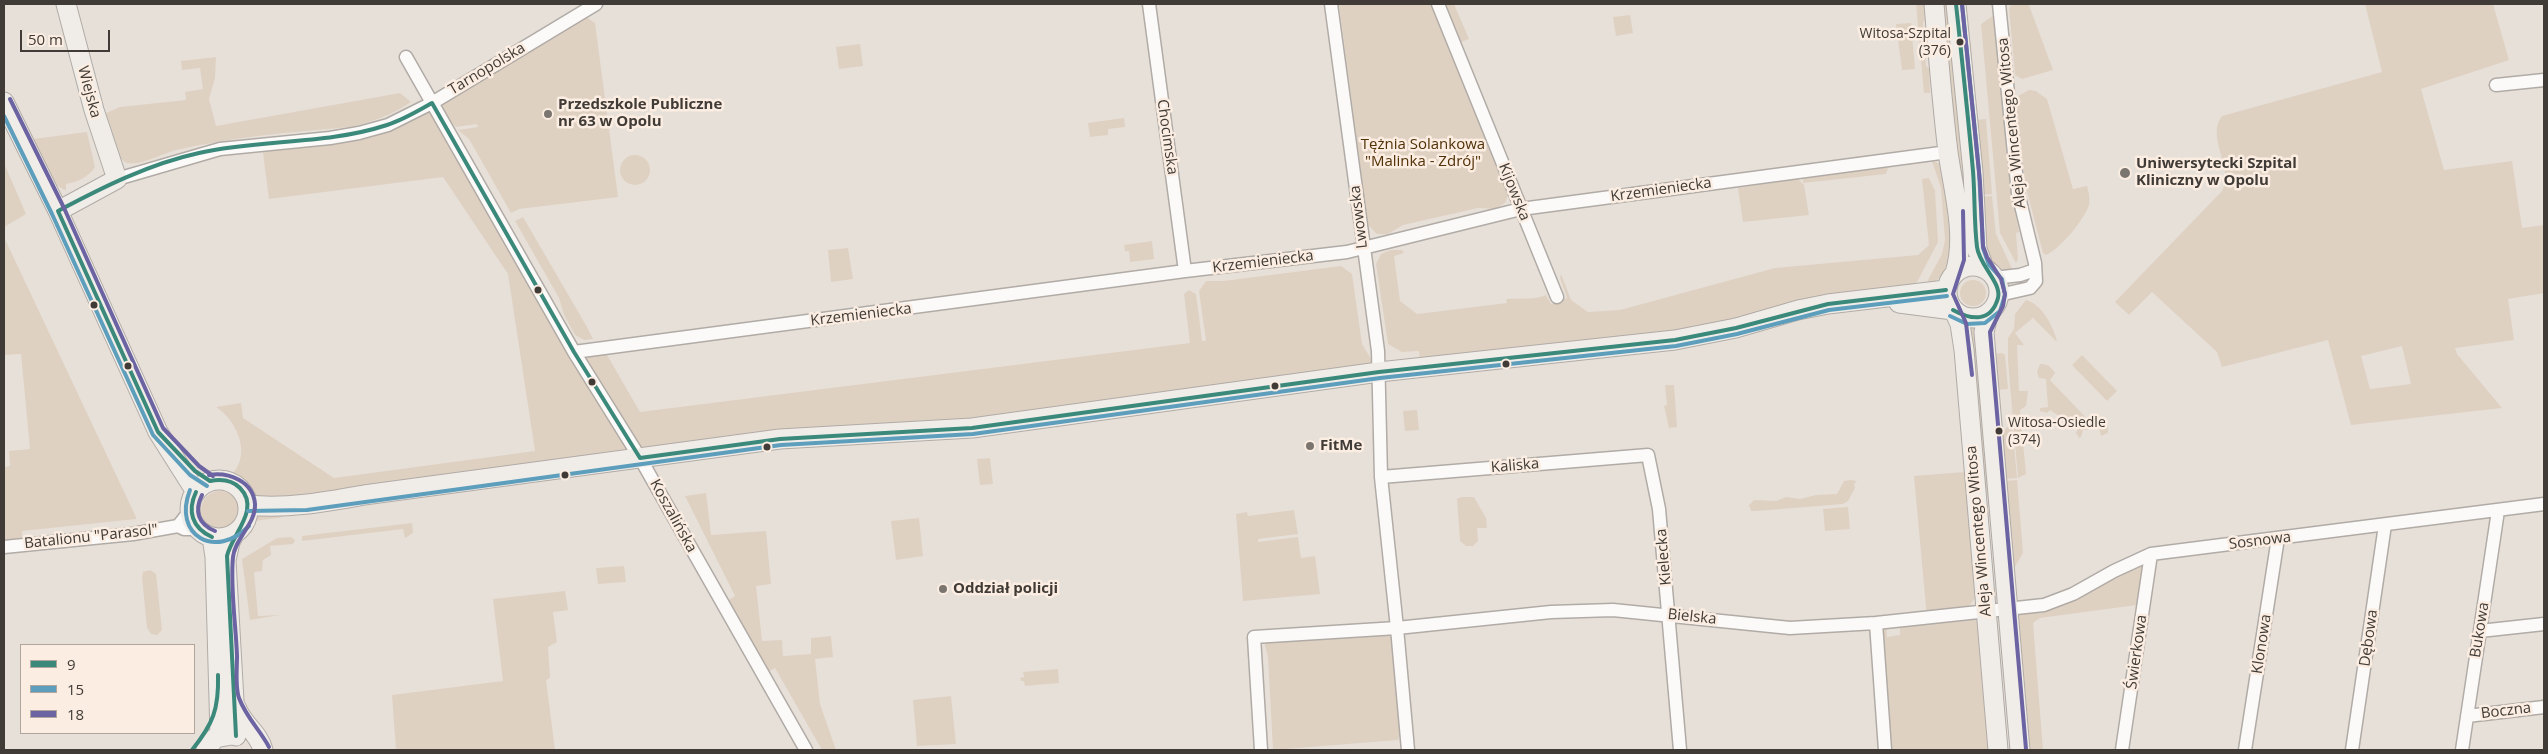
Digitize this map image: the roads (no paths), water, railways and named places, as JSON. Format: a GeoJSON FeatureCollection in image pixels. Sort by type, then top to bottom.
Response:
{"type":"FeatureCollection","features":[{"type":"Feature","properties":{"kind":"street","name":"Wiejska"},"geometry":{"type":"LineString","coordinates":[[66,4],[96,117],[117,179]]}},
{"type":"Feature","properties":{"kind":"street","name":"Tarnopolska"},"geometry":{"type":"LineString","coordinates":[[58,211],[117,179],[220,149],[360,133],[388,125],[432,103],[596,4]]}},
{"type":"Feature","properties":{"kind":"street","name":"Chocimska"},"geometry":{"type":"LineString","coordinates":[[1149,4],[1185,271]]}},
{"type":"Feature","properties":{"kind":"street","name":"Lwowska"},"geometry":{"type":"LineString","coordinates":[[1331,4],[1379,372]]}},
{"type":"Feature","properties":{"kind":"street","name":"Kijowska"},"geometry":{"type":"LineString","coordinates":[[1438,4],[1557,297]]}},
{"type":"Feature","properties":{"kind":"street"},"geometry":{"type":"LineString","coordinates":[[1934,4],[1948,152],[1958,224],[1958,259],[1950,281],[1954,311]]}},
{"type":"Feature","properties":{"kind":"street"},"geometry":{"type":"LineString","coordinates":[[1868,300],[1954,311],[1968,318],[1988,315],[1995,307],[1992,280],[1977,249],[1973,172],[1956,4]]}},
{"type":"Feature","properties":{"kind":"street","name":"Aleja Wincentego Witosa"},"geometry":{"type":"LineString","coordinates":[[1999,4],[2018,193],[2035,270]]}},
{"type":"Feature","properties":{"kind":"street","name":"Koszalińska"},"geometry":{"type":"LineString","coordinates":[[406,57],[574,352],[640,458],[806,750]]}},
{"type":"Feature","properties":{"kind":"street"},"geometry":{"type":"LineString","coordinates":[[2496,85],[2544,80]]}},
{"type":"Feature","properties":{"kind":"street"},"geometry":{"type":"LineString","coordinates":[[4,102],[58,211],[158,432],[203,486]]}},
{"type":"Feature","properties":{"kind":"street","name":"Krzemieniecka"},"geometry":{"type":"LineString","coordinates":[[574,352],[1363,249],[1521,209],[1948,152]]}},
{"type":"Feature","properties":{"kind":"street"},"geometry":{"type":"LineString","coordinates":[[205,533],[228,537],[243,520],[279,518],[317,504],[364,495],[780,439],[972,428],[1379,372],[1675,340],[1736,328],[1798,310],[1868,300],[1950,281],[1970,266],[1992,280],[2034,285],[2036,281],[2035,270],[1992,280]]}},
{"type":"Feature","properties":{"kind":"street","name":"Aleja Wincentego Witosa"},"geometry":{"type":"LineString","coordinates":[[1954,311],[1960,324],[1964,350],[1998,750]]}},
{"type":"Feature","properties":{"kind":"street","name":"Aleja Wincentego Witosa"},"geometry":{"type":"LineString","coordinates":[[1988,315],[1984,332],[2020,750]]}},
{"type":"Feature","properties":{"kind":"street"},"geometry":{"type":"LineString","coordinates":[[1379,372],[1381,477],[1408,750]]}},
{"type":"Feature","properties":{"kind":"street","name":"Kaliska"},"geometry":{"type":"LineString","coordinates":[[1381,477],[1648,455]]}},
{"type":"Feature","properties":{"kind":"street","name":"Kielecka"},"geometry":{"type":"LineString","coordinates":[[1648,455],[1660,509],[1680,750]]}},
{"type":"Feature","properties":{"kind":"street"},"geometry":{"type":"LineString","coordinates":[[192,750],[213,722],[226,699],[232,640],[226,560],[230,542],[243,520],[243,492],[233,483],[217,480],[203,486],[190,511],[205,533],[215,557],[226,699],[228,736]]}},
{"type":"Feature","properties":{"kind":"street","name":"Sosnowa"},"geometry":{"type":"LineString","coordinates":[[1986,612],[2053,602],[2151,554],[2544,504]]}},
{"type":"Feature","properties":{"kind":"street","name":"Batalionu \"Parasol\""},"geometry":{"type":"LineString","coordinates":[[178,526],[190,511]]}},
{"type":"Feature","properties":{"kind":"street","name":"Bukowa"},"geometry":{"type":"LineString","coordinates":[[2462,750],[2498,511]]}},
{"type":"Feature","properties":{"kind":"street","name":"Dębowa"},"geometry":{"type":"LineString","coordinates":[[2352,750],[2386,525]]}},
{"type":"Feature","properties":{"kind":"street","name":"Batalionu \"Parasol\""},"geometry":{"type":"LineString","coordinates":[[4,547],[133,534],[178,526],[205,533]]}},
{"type":"Feature","properties":{"kind":"street","name":"Klonowa"},"geometry":{"type":"LineString","coordinates":[[2245,750],[2278,538]]}},
{"type":"Feature","properties":{"kind":"street","name":"Świerkowa"},"geometry":{"type":"LineString","coordinates":[[2122,750],[2151,554]]}},
{"type":"Feature","properties":{"kind":"street","name":"Bielska"},"geometry":{"type":"LineString","coordinates":[[1261,750],[1254,637],[1397,628],[1552,612],[1613,610],[1790,628],[1876,623],[1986,612]]}},
{"type":"Feature","properties":{"kind":"street"},"geometry":{"type":"LineString","coordinates":[[1876,623],[1885,750]]}},
{"type":"Feature","properties":{"kind":"street"},"geometry":{"type":"LineString","coordinates":[[2480,631],[2544,624]]}},
{"type":"Feature","properties":{"kind":"street"},"geometry":{"type":"LineString","coordinates":[[226,699],[257,738],[263,750]]}},
{"type":"Feature","properties":{"kind":"street","name":"Boczna"},"geometry":{"type":"LineString","coordinates":[[2467,716],[2544,707]]}},
{"type":"Feature","properties":{"kind":"street"},"geometry":{"type":"LineString","coordinates":[[206,750],[210,743],[228,736],[247,744],[250,750]]}},
{"type":"Feature","properties":{"kind":"place","name":"Witosa-Szpital (376)"},"geometry":{"type":"Point","coordinates":[1960,42]}},
{"type":"Feature","properties":{"kind":"place","name":"Przedszkole Publiczne nr 63 w Opolu"},"geometry":{"type":"Point","coordinates":[548,114]}},
{"type":"Feature","properties":{"kind":"place","name":"Uniwersytecki Szpital Kliniczny w Opolu"},"geometry":{"type":"Point","coordinates":[2125,173]}},
{"type":"Feature","properties":{"kind":"place","name":"Witosa-Osiedle (374)"},"geometry":{"type":"Point","coordinates":[1999,431]}},
{"type":"Feature","properties":{"kind":"place","name":"FitMe"},"geometry":{"type":"Point","coordinates":[1310,446]}},
{"type":"Feature","properties":{"kind":"place","name":"Oddział policji"},"geometry":{"type":"Point","coordinates":[943,589]}},
{"type":"Feature","properties":{"kind":"park label","name":"Tężnia Solankowa \"Malinka - Zdrój\""},"geometry":{"type":"Point","coordinates":[1423,154]}}]}
